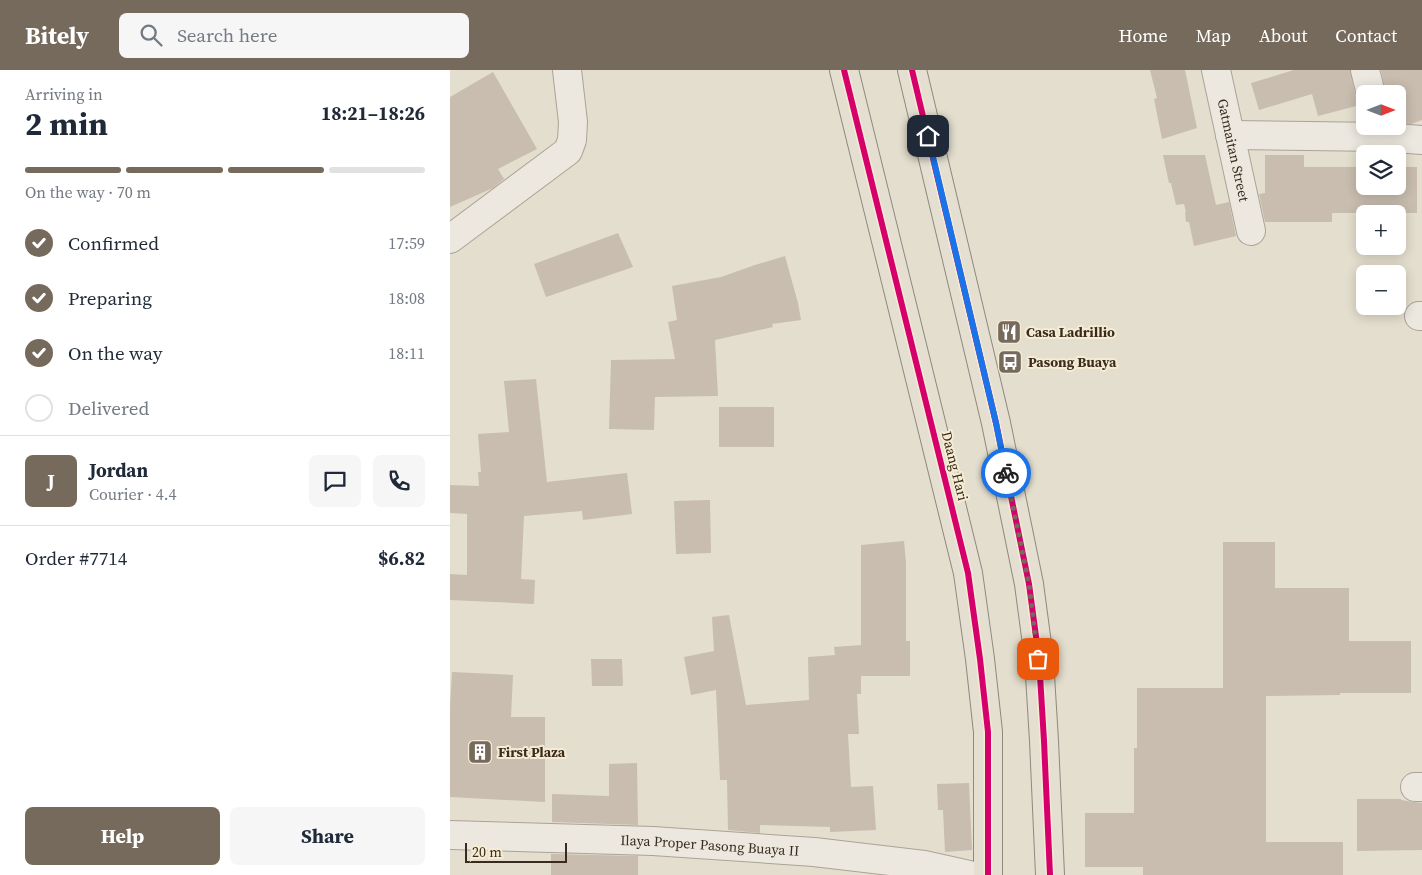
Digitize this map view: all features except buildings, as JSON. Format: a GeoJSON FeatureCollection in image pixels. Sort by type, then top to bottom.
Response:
{"type":"FeatureCollection","features":[{"type":"Feature","properties":{"kind":"main road","name":"Daang Hari"},"geometry":{"type":"LineString","coordinates":[[844,70],[968,573],[988,732],[988,875]]}},
{"type":"Feature","properties":{"kind":"main road"},"geometry":{"type":"LineString","coordinates":[[912,70],[996,423],[1029,584],[1038,659],[1044,741],[1050,875]]}},
{"type":"Feature","properties":{"kind":"street"},"geometry":{"type":"LineString","coordinates":[[450,239],[568,151],[572,140],[573,122],[567,70]]}},
{"type":"Feature","properties":{"kind":"street","name":"Gatmaitan Street"},"geometry":{"type":"LineString","coordinates":[[1216,70],[1251,231]]}},
{"type":"Feature","properties":{"kind":"street"},"geometry":{"type":"LineString","coordinates":[[1365,70],[1369,85]]}},
{"type":"Feature","properties":{"kind":"street"},"geometry":{"type":"LineString","coordinates":[[1230,135],[1356,132]]}},
{"type":"Feature","properties":{"kind":"street"},"geometry":{"type":"LineString","coordinates":[[1396,135],[1422,140]]}},
{"type":"Feature","properties":{"kind":"street","name":"Ilaya Proper Pasong Buaya II"},"geometry":{"type":"LineString","coordinates":[[450,835],[653,841],[814,852],[924,865],[969,875]]}},
{"type":"Feature","properties":{"kind":"cycle path"},"geometry":{"type":"LineString","coordinates":[[844,70],[968,573],[988,732],[988,875]]}},
{"type":"Feature","properties":{"kind":"cycle path"},"geometry":{"type":"LineString","coordinates":[[912,70],[996,423],[1029,584],[1039,659],[1050,875]]}},
{"type":"Feature","properties":{"kind":"way so far"},"geometry":{"type":"LineString","coordinates":[[1006,473],[1029,584],[1038,659]]}},
{"type":"Feature","properties":{"kind":"place","name":"Casa Ladrillio"},"geometry":{"type":"Point","coordinates":[1009,332]}},
{"type":"Feature","properties":{"kind":"place","name":"Pasong Buaya"},"geometry":{"type":"Point","coordinates":[1010,362]}},
{"type":"Feature","properties":{"kind":"place","name":"First Plaza"},"geometry":{"type":"Point","coordinates":[480,752]}},
{"type":"Feature","properties":{"kind":"route"},"geometry":{"type":"LineString","coordinates":[[928,136],[996,423],[1006,473]]}}]}
